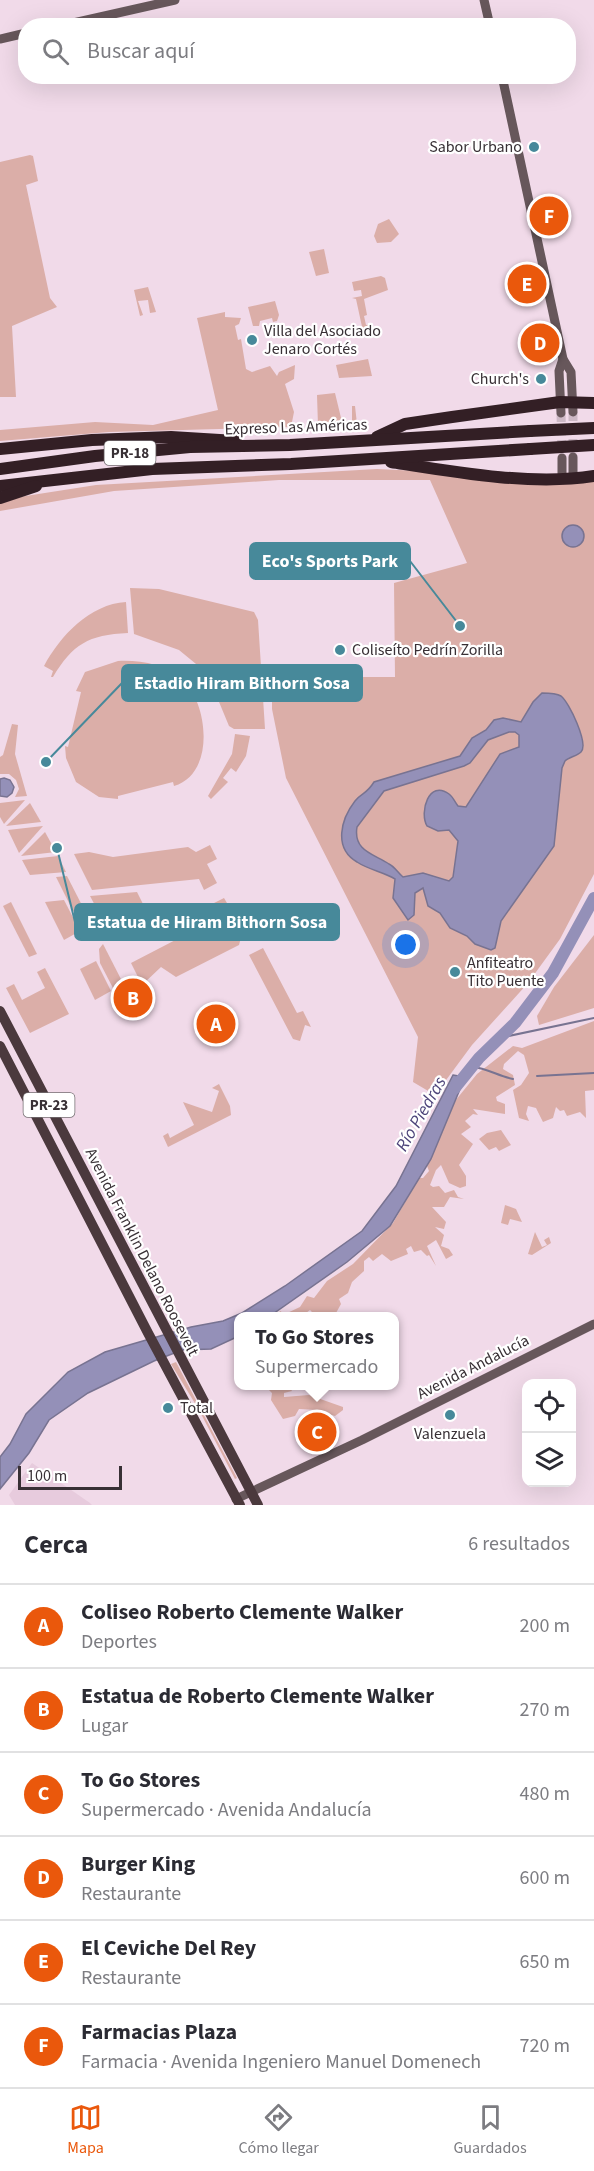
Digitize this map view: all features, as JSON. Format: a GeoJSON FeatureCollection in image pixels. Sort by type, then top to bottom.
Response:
{"type":"FeatureCollection","features":[{"type":"Feature","properties":{"kind":"highway"},"geometry":{"type":"LineString","coordinates":[[370,440],[405,424],[567,408],[594,403]]}},
{"type":"Feature","properties":{"kind":"highway","name":"Expreso Las Américas"},"geometry":{"type":"LineString","coordinates":[[0,469],[95,456],[190,447],[261,446],[594,428]]}},
{"type":"Feature","properties":{"kind":"highway"},"geometry":{"type":"LineString","coordinates":[[0,449],[92,440],[171,437],[224,438],[261,446]]}},
{"type":"Feature","properties":{"kind":"highway","name":"Expreso Las Américas"},"geometry":{"type":"LineString","coordinates":[[0,486],[152,469],[370,459],[594,445]]}},
{"type":"Feature","properties":{"kind":"highway"},"geometry":{"type":"LineString","coordinates":[[370,459],[514,477],[594,476]]}},
{"type":"Feature","properties":{"kind":"highway"},"geometry":{"type":"LineString","coordinates":[[0,498],[60,478]]}},
{"type":"Feature","properties":{"kind":"main road","name":"Avenida Franklin Delano Roosevelt"},"geometry":{"type":"LineString","coordinates":[[0,1011],[258,1505]]}},
{"type":"Feature","properties":{"kind":"main road","name":"Avenida Franklin Delano Roosevelt"},"geometry":{"type":"LineString","coordinates":[[0,1046],[148,1334],[238,1502]]}},
{"type":"Feature","properties":{"kind":"street"},"geometry":{"type":"LineString","coordinates":[[95,18],[175,0]]}},
{"type":"Feature","properties":{"kind":"street"},"geometry":{"type":"LineString","coordinates":[[484,0],[488,18]]}},
{"type":"Feature","properties":{"kind":"street"},"geometry":{"type":"LineString","coordinates":[[0,39],[18,35]]}},
{"type":"Feature","properties":{"kind":"street"},"geometry":{"type":"LineString","coordinates":[[504,84],[563,359],[559,371],[567,408]]}},
{"type":"Feature","properties":{"kind":"street"},"geometry":{"type":"LineString","coordinates":[[568,478],[573,457]]}},
{"type":"Feature","properties":{"kind":"street"},"geometry":{"type":"LineString","coordinates":[[562,458],[568,478]]}},
{"type":"Feature","properties":{"kind":"street","name":"Avenida Andalucía"},"geometry":{"type":"LineString","coordinates":[[238,1502],[594,1324]]}},
{"type":"Feature","properties":{"kind":"shaded area"},"geometry":{"type":"Polygon","coordinates":[[[33,156],[38,181],[26,185],[50,298],[57,307],[12,326],[16,397],[0,397],[0,162],[33,156]]]}},
{"type":"Feature","properties":{"kind":"shaded area"},"geometry":{"type":"Polygon","coordinates":[[[389,219],[399,234],[391,242],[377,243],[374,236],[378,224],[389,219]]]}},
{"type":"Feature","properties":{"kind":"shaded area"},"geometry":{"type":"Polygon","coordinates":[[[324,249],[329,273],[316,276],[309,252],[324,249]]]}},
{"type":"Feature","properties":{"kind":"shaded area"},"geometry":{"type":"Polygon","coordinates":[[[381,276],[385,278],[388,290],[364,299],[366,325],[373,324],[373,326],[368,328],[368,335],[364,336],[356,299],[352,298],[362,296],[361,290],[354,291],[352,282],[381,276]]]}},
{"type":"Feature","properties":{"kind":"shaded area"},"geometry":{"type":"Polygon","coordinates":[[[148,287],[156,312],[150,313],[148,300],[138,301],[143,315],[140,316],[134,290],[148,287]]]}},
{"type":"Feature","properties":{"kind":"shaded area"},"geometry":{"type":"Polygon","coordinates":[[[275,301],[279,315],[277,321],[273,322],[272,318],[260,321],[259,326],[253,326],[248,307],[275,301]]]}},
{"type":"Feature","properties":{"kind":"shaded area"},"geometry":{"type":"Polygon","coordinates":[[[225,312],[225,317],[241,318],[239,324],[235,326],[238,340],[241,339],[246,369],[252,372],[270,366],[277,376],[279,372],[295,365],[294,379],[285,384],[294,412],[291,427],[109,432],[0,441],[0,430],[95,422],[153,425],[218,410],[197,318],[225,312]]]}},
{"type":"Feature","properties":{"kind":"shaded area"},"geometry":{"type":"Polygon","coordinates":[[[368,359],[372,376],[339,378],[336,365],[368,359]]]}},
{"type":"Feature","properties":{"kind":"shaded area"},"geometry":{"type":"Polygon","coordinates":[[[335,393],[342,422],[352,421],[352,406],[355,406],[357,424],[318,426],[317,395],[335,393]]]}},
{"type":"Feature","properties":{"kind":"shaded area"},"geometry":{"type":"Polygon","coordinates":[[[377,469],[594,479],[594,874],[560,939],[528,983],[472,1045],[435,1095],[413,1082],[418,1037],[286,778],[272,709],[272,677],[395,677],[394,583],[467,563],[430,480],[279,480],[114,491],[0,511],[0,500],[96,485],[377,469]]]}},
{"type":"Feature","properties":{"kind":"shaded area"},"geometry":{"type":"Polygon","coordinates":[[[573,525],[581,528],[584,536],[581,544],[573,547],[565,544],[562,536],[565,528],[573,525]]]}},
{"type":"Feature","properties":{"kind":"shaded area"},"geometry":{"type":"Polygon","coordinates":[[[130,588],[159,589],[254,612],[258,620],[265,729],[234,729],[229,726],[207,673],[179,650],[134,634],[130,588]]]}},
{"type":"Feature","properties":{"kind":"shaded area"},"geometry":{"type":"Polygon","coordinates":[[[126,602],[128,633],[102,636],[83,643],[68,656],[51,677],[53,671],[44,666],[67,633],[88,615],[113,604],[126,602]]]}},
{"type":"Feature","properties":{"kind":"shaded area"},"geometry":{"type":"Polygon","coordinates":[[[118,661],[152,664],[168,670],[183,680],[192,691],[198,705],[204,738],[202,754],[196,768],[187,779],[174,786],[173,782],[118,796],[118,799],[99,797],[76,782],[66,758],[65,746],[68,747],[81,692],[76,691],[85,672],[118,661]]]}},
{"type":"Feature","properties":{"kind":"shaded area"},"geometry":{"type":"Polygon","coordinates":[[[542,693],[561,696],[577,723],[583,748],[581,752],[565,761],[562,768],[554,846],[501,921],[495,948],[491,950],[475,944],[467,936],[450,928],[440,913],[428,906],[423,888],[415,893],[414,915],[408,920],[393,898],[395,879],[366,867],[349,856],[342,841],[343,825],[355,801],[374,782],[460,756],[472,738],[486,730],[494,720],[503,718],[521,722],[533,702],[542,693]],[[515,732],[488,740],[470,763],[464,766],[384,791],[357,827],[358,842],[361,847],[391,865],[403,877],[423,873],[449,881],[453,877],[458,841],[449,830],[438,831],[427,826],[424,813],[428,799],[431,794],[442,790],[450,795],[458,806],[466,807],[500,754],[519,747],[519,735],[515,732]]]}},
{"type":"Feature","properties":{"kind":"shaded area"},"geometry":{"type":"Polygon","coordinates":[[[12,724],[18,725],[15,754],[27,796],[15,797],[19,789],[16,780],[9,774],[0,774],[0,757],[3,755],[12,724]]]}},
{"type":"Feature","properties":{"kind":"shaded area"},"geometry":{"type":"Polygon","coordinates":[[[235,734],[250,736],[246,756],[236,772],[231,768],[223,778],[228,782],[211,799],[208,796],[232,754],[235,734]]]}},
{"type":"Feature","properties":{"kind":"shaded area"},"geometry":{"type":"Polygon","coordinates":[[[0,779],[10,780],[14,787],[12,793],[7,797],[0,796],[0,779]]]}},
{"type":"Feature","properties":{"kind":"shaded area"},"geometry":{"type":"Polygon","coordinates":[[[25,800],[4,824],[0,817],[0,803],[25,800]]]}},
{"type":"Feature","properties":{"kind":"shaded area"},"geometry":{"type":"Polygon","coordinates":[[[30,803],[41,822],[6,826],[30,803]]]}},
{"type":"Feature","properties":{"kind":"shaded area"},"geometry":{"type":"Polygon","coordinates":[[[43,826],[19,853],[8,830],[43,826]]]}},
{"type":"Feature","properties":{"kind":"shaded area"},"geometry":{"type":"Polygon","coordinates":[[[45,832],[56,852],[21,856],[45,832]]]}},
{"type":"Feature","properties":{"kind":"shaded area"},"geometry":{"type":"Polygon","coordinates":[[[210,845],[217,859],[207,864],[217,883],[204,890],[199,879],[92,890],[74,854],[89,852],[113,857],[188,847],[196,852],[210,845]]]}},
{"type":"Feature","properties":{"kind":"shaded area"},"geometry":{"type":"Polygon","coordinates":[[[58,856],[66,872],[30,875],[22,860],[58,856]]]}},
{"type":"Feature","properties":{"kind":"shaded area"},"geometry":{"type":"Polygon","coordinates":[[[67,876],[90,921],[87,922],[73,911],[56,877],[67,876]]]}},
{"type":"Feature","properties":{"kind":"shaded area"},"geometry":{"type":"Polygon","coordinates":[[[137,892],[151,920],[113,939],[90,896],[137,892]]]}},
{"type":"Feature","properties":{"kind":"shaded area"},"geometry":{"type":"Polygon","coordinates":[[[224,898],[243,930],[239,945],[176,977],[161,967],[142,985],[131,963],[214,920],[210,911],[214,908],[212,904],[224,898]]]}},
{"type":"Feature","properties":{"kind":"shaded area"},"geometry":{"type":"Polygon","coordinates":[[[64,900],[80,931],[64,940],[45,902],[64,900]]]}},
{"type":"Feature","properties":{"kind":"shaded area"},"geometry":{"type":"Polygon","coordinates":[[[11,902],[37,954],[29,957],[3,906],[11,902]]]}},
{"type":"Feature","properties":{"kind":"shaded area"},"geometry":{"type":"Polygon","coordinates":[[[594,935],[594,1008],[539,1025],[537,1016],[554,987],[594,935]]]}},
{"type":"Feature","properties":{"kind":"shaded area"},"geometry":{"type":"Polygon","coordinates":[[[103,944],[124,985],[114,990],[100,963],[99,949],[103,944]]]}},
{"type":"Feature","properties":{"kind":"shaded area"},"geometry":{"type":"Polygon","coordinates":[[[263,948],[297,1013],[303,1011],[311,1027],[305,1025],[300,1041],[293,1039],[249,955],[263,948]]]}},
{"type":"Feature","properties":{"kind":"shaded area"},"geometry":{"type":"Polygon","coordinates":[[[96,961],[111,991],[95,1000],[80,969],[96,961]]]}},
{"type":"Feature","properties":{"kind":"shaded area"},"geometry":{"type":"Polygon","coordinates":[[[45,968],[69,1014],[30,1033],[6,988],[14,984],[22,1000],[45,988],[37,972],[45,968]]]}},
{"type":"Feature","properties":{"kind":"shaded area"},"geometry":{"type":"Polygon","coordinates":[[[594,1021],[594,1090],[585,1091],[586,1118],[580,1112],[567,1116],[564,1110],[560,1111],[556,1107],[553,1118],[543,1122],[536,1108],[528,1106],[526,1114],[529,1121],[519,1118],[513,1090],[521,1085],[529,1073],[524,1055],[518,1051],[504,1064],[503,1069],[513,1075],[515,1085],[496,1097],[497,1101],[505,1104],[505,1114],[473,1109],[478,1115],[473,1114],[465,1121],[471,1127],[461,1134],[473,1144],[459,1165],[466,1176],[466,1186],[460,1188],[449,1183],[441,1165],[436,1170],[430,1185],[439,1186],[445,1193],[454,1190],[458,1197],[464,1199],[450,1197],[444,1207],[432,1207],[446,1222],[444,1229],[435,1227],[444,1235],[441,1246],[449,1249],[453,1255],[446,1259],[436,1240],[427,1246],[436,1266],[429,1255],[427,1256],[421,1250],[414,1252],[411,1246],[406,1249],[408,1254],[391,1261],[382,1254],[373,1261],[369,1257],[364,1261],[364,1271],[352,1282],[348,1293],[339,1299],[341,1304],[337,1312],[312,1312],[310,1310],[289,1312],[300,1307],[307,1296],[314,1298],[327,1281],[353,1264],[393,1223],[419,1178],[423,1178],[429,1171],[427,1166],[455,1101],[477,1074],[513,1046],[522,1048],[594,1021]]]}},
{"type":"Feature","properties":{"kind":"shaded area"},"geometry":{"type":"Polygon","coordinates":[[[453,1075],[465,1077],[431,1159],[390,1226],[347,1262],[276,1312],[244,1312],[285,1286],[362,1231],[396,1186],[453,1075]]]}},
{"type":"Feature","properties":{"kind":"shaded area"},"geometry":{"type":"Polygon","coordinates":[[[219,1084],[230,1106],[231,1115],[168,1147],[163,1136],[168,1133],[170,1138],[194,1125],[183,1102],[212,1112],[219,1091],[212,1088],[219,1084]]]}},
{"type":"Feature","properties":{"kind":"shaded area"},"geometry":{"type":"Polygon","coordinates":[[[501,1130],[511,1145],[499,1151],[496,1147],[489,1150],[479,1139],[487,1133],[501,1130]]]}},
{"type":"Feature","properties":{"kind":"shaded area"},"geometry":{"type":"Polygon","coordinates":[[[505,1205],[516,1209],[522,1222],[510,1219],[508,1225],[501,1223],[505,1205]]]}},
{"type":"Feature","properties":{"kind":"shaded area"},"geometry":{"type":"Polygon","coordinates":[[[535,1232],[542,1247],[547,1245],[544,1240],[549,1237],[551,1243],[532,1255],[528,1254],[535,1232]]]}},
{"type":"Feature","properties":{"kind":"shaded area"},"geometry":{"type":"Polygon","coordinates":[[[234,1316],[234,1338],[211,1349],[182,1350],[154,1361],[88,1393],[49,1420],[29,1453],[0,1489],[0,1457],[10,1444],[26,1414],[68,1372],[105,1352],[191,1327],[223,1321],[234,1316]]]}},
{"type":"Feature","properties":{"kind":"shaded area"},"geometry":{"type":"Polygon","coordinates":[[[176,1362],[237,1478],[235,1479],[199,1410],[171,1364],[176,1362]]]}},
{"type":"Feature","properties":{"kind":"shaded area"},"geometry":{"type":"Polygon","coordinates":[[[269,1390],[291,1390],[284,1393],[284,1397],[309,1395],[343,1407],[343,1410],[335,1416],[328,1414],[323,1417],[318,1410],[299,1409],[295,1416],[283,1419],[271,1400],[272,1393],[269,1390]]]}},
{"type":"Feature","properties":{"kind":"shaded area"},"geometry":{"type":"Polygon","coordinates":[[[32,1463],[92,1505],[15,1505],[9,1495],[32,1463]]]}},
{"type":"Feature","properties":{"kind":"waterway","name":"Río Piedras"},"geometry":{"type":"LineString","coordinates":[[454,1089],[479,1058],[515,1023],[553,973],[594,898]]}},
{"type":"Feature","properties":{"kind":"waterway"},"geometry":{"type":"LineString","coordinates":[[499,1038],[594,1018]]}},
{"type":"Feature","properties":{"kind":"waterway"},"geometry":{"type":"LineString","coordinates":[[472,1067],[513,1079]]}},
{"type":"Feature","properties":{"kind":"waterway"},"geometry":{"type":"LineString","coordinates":[[537,1076],[594,1073]]}},
{"type":"Feature","properties":{"kind":"tunnel"},"geometry":{"type":"LineString","coordinates":[[573,412],[573,452]]}},
{"type":"Feature","properties":{"kind":"tunnel"},"geometry":{"type":"LineString","coordinates":[[561,413],[562,453]]}},
{"type":"Feature","properties":{"kind":"place","name":"Sabor Urbano"},"geometry":{"type":"Point","coordinates":[534,147]}},
{"type":"Feature","properties":{"kind":"place","name":"Farmacias Plaza"},"geometry":{"type":"Point","coordinates":[549,216]}},
{"type":"Feature","properties":{"kind":"place","name":"El Ceviche Del Rey"},"geometry":{"type":"Point","coordinates":[527,284]}},
{"type":"Feature","properties":{"kind":"place","name":"Villa del Asociado Jenaro Cortés"},"geometry":{"type":"Point","coordinates":[252,340]}},
{"type":"Feature","properties":{"kind":"place","name":"Burger King"},"geometry":{"type":"Point","coordinates":[540,343]}},
{"type":"Feature","properties":{"kind":"place","name":"Church's"},"geometry":{"type":"Point","coordinates":[541,379]}},
{"type":"Feature","properties":{"kind":"place","name":"Eco's Sports Park"},"geometry":{"type":"Point","coordinates":[460,626]}},
{"type":"Feature","properties":{"kind":"place","name":"Coliseíto Pedrín Zorilla"},"geometry":{"type":"Point","coordinates":[340,650]}},
{"type":"Feature","properties":{"kind":"place","name":"Estadio Hiram Bithorn Sosa"},"geometry":{"type":"Point","coordinates":[46,762]}},
{"type":"Feature","properties":{"kind":"place","name":"Estatua de Hiram Bithorn Sosa"},"geometry":{"type":"Point","coordinates":[57,848]}},
{"type":"Feature","properties":{"kind":"place","name":"Anfiteatro Tito Puente"},"geometry":{"type":"Point","coordinates":[455,972]}},
{"type":"Feature","properties":{"kind":"place","name":"Estatua de Roberto Clemente Walker"},"geometry":{"type":"Point","coordinates":[133,998]}},
{"type":"Feature","properties":{"kind":"place","name":"Coliseo Roberto Clemente Walker"},"geometry":{"type":"Point","coordinates":[216,1024]}},
{"type":"Feature","properties":{"kind":"place","name":"Total"},"geometry":{"type":"Point","coordinates":[168,1408]}},
{"type":"Feature","properties":{"kind":"place","name":"Valenzuela"},"geometry":{"type":"Point","coordinates":[450,1415]}},
{"type":"Feature","properties":{"kind":"place","name":"To Go Stores"},"geometry":{"type":"Point","coordinates":[317,1432]}}]}
